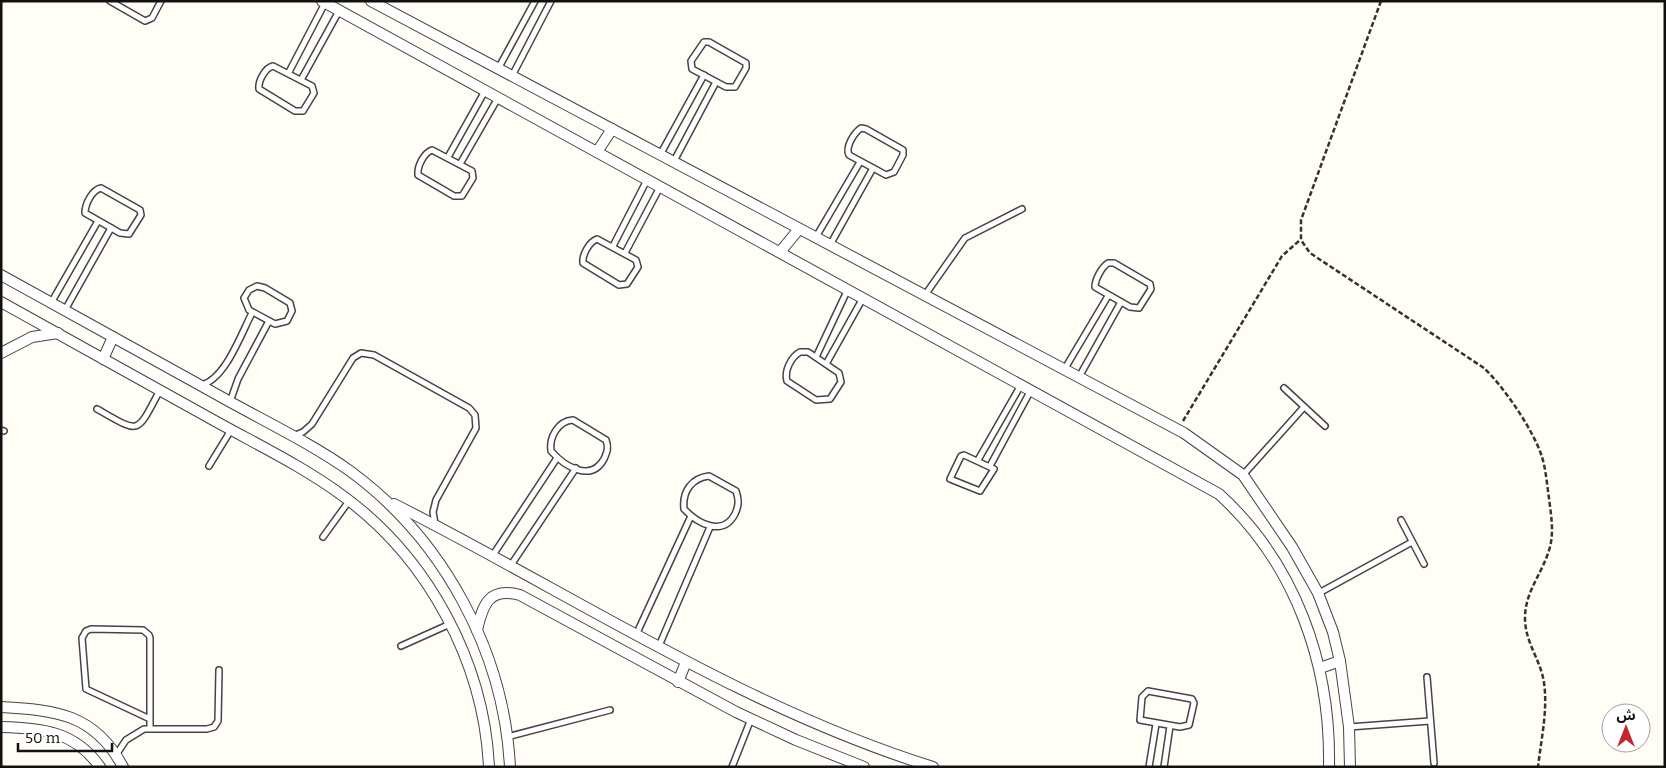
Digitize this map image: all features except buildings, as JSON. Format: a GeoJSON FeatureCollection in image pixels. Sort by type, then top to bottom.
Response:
{"type":"FeatureCollection","features":[{"type":"Feature","properties":{"kind":"street"},"geometry":{"type":"LineString","coordinates":[[372,1],[1184,433],[1243,475],[1296,553],[1318,594],[1333,632],[1340,661],[1349,727],[1350,767]]}},
{"type":"Feature","properties":{"kind":"street"},"geometry":{"type":"LineString","coordinates":[[324,2],[1219,494],[1240,513],[1284,577],[1306,622],[1320,668],[1329,723],[1329,767]]}},
{"type":"Feature","properties":{"kind":"street"},"geometry":{"type":"LineString","coordinates":[[597,152],[612,129]]}},
{"type":"Feature","properties":{"kind":"street"},"geometry":{"type":"LineString","coordinates":[[780,252],[800,229]]}},
{"type":"Feature","properties":{"kind":"street"},"geometry":{"type":"LineString","coordinates":[[1,275],[200,385],[348,470],[385,499],[431,551],[456,590],[477,630],[492,672],[507,737],[510,767]]}},
{"type":"Feature","properties":{"kind":"street"},"geometry":{"type":"LineString","coordinates":[[1,302],[325,483],[378,525],[407,558],[435,597],[450,623],[477,690],[486,736],[489,767]]}},
{"type":"Feature","properties":{"kind":"street"},"geometry":{"type":"LineString","coordinates":[[1,352],[32,337],[58,334]]}},
{"type":"Feature","properties":{"kind":"street"},"geometry":{"type":"LineString","coordinates":[[103,359],[113,337]]}},
{"type":"Feature","properties":{"kind":"street"},"geometry":{"type":"LineString","coordinates":[[385,499],[493,555],[686,662],[798,716],[854,740],[933,767]]}},
{"type":"Feature","properties":{"kind":"street"},"geometry":{"type":"LineString","coordinates":[[477,630],[483,607],[488,600],[503,592],[520,594],[678,682],[751,719],[864,767]]}},
{"type":"Feature","properties":{"kind":"street"},"geometry":{"type":"LineString","coordinates":[[1320,668],[1340,661]]}},
{"type":"Feature","properties":{"kind":"street"},"geometry":{"type":"LineString","coordinates":[[678,682],[686,662]]}},
{"type":"Feature","properties":{"kind":"street"},"geometry":{"type":"LineString","coordinates":[[1,708],[39,710],[70,716],[96,732],[116,755],[123,767]]}},
{"type":"Feature","properties":{"kind":"street"},"geometry":{"type":"LineString","coordinates":[[1,727],[35,728],[57,732],[77,743],[100,767]]}},
{"type":"Feature","properties":{"kind":"lane"},"geometry":{"type":"LineString","coordinates":[[110,1],[145,21],[152,18],[161,1]]}},
{"type":"Feature","properties":{"kind":"lane"},"geometry":{"type":"LineString","coordinates":[[498,68],[535,1]]}},
{"type":"Feature","properties":{"kind":"lane"},"geometry":{"type":"LineString","coordinates":[[512,76],[551,1]]}},
{"type":"Feature","properties":{"kind":"lane"},"geometry":{"type":"LineString","coordinates":[[289,72],[324,2]]}},
{"type":"Feature","properties":{"kind":"lane"},"geometry":{"type":"LineString","coordinates":[[301,80],[339,11]]}},
{"type":"Feature","properties":{"kind":"lane"},"geometry":{"type":"LineString","coordinates":[[704,42],[710,42],[746,63],[746,68],[735,87],[729,88],[716,82],[692,68],[690,64],[700,45],[704,42]]}},
{"type":"Feature","properties":{"kind":"lane"},"geometry":{"type":"LineString","coordinates":[[270,66],[276,66],[301,80],[312,86],[314,91],[305,109],[300,112],[295,112],[259,90],[259,84],[270,66]]}},
{"type":"Feature","properties":{"kind":"lane"},"geometry":{"type":"LineString","coordinates":[[660,155],[704,75]]}},
{"type":"Feature","properties":{"kind":"lane"},"geometry":{"type":"LineString","coordinates":[[673,162],[716,82]]}},
{"type":"Feature","properties":{"kind":"lane"},"geometry":{"type":"LineString","coordinates":[[448,157],[486,91]]}},
{"type":"Feature","properties":{"kind":"lane"},"geometry":{"type":"LineString","coordinates":[[460,164],[498,98]]}},
{"type":"Feature","properties":{"kind":"lane"},"geometry":{"type":"LineString","coordinates":[[861,128],[903,150],[903,155],[892,174],[886,174],[873,168],[849,155],[847,151],[856,132],[861,128]]}},
{"type":"Feature","properties":{"kind":"lane"},"geometry":{"type":"LineString","coordinates":[[429,151],[435,151],[448,157],[470,170],[473,176],[464,194],[459,197],[454,196],[418,174],[418,169],[429,151]]}},
{"type":"Feature","properties":{"kind":"lane"},"geometry":{"type":"LineString","coordinates":[[816,237],[860,162]]}},
{"type":"Feature","properties":{"kind":"lane"},"geometry":{"type":"LineString","coordinates":[[830,245],[873,168]]}},
{"type":"Feature","properties":{"kind":"lane"},"geometry":{"type":"LineString","coordinates":[[612,246],[647,180]]}},
{"type":"Feature","properties":{"kind":"lane"},"geometry":{"type":"LineString","coordinates":[[625,253],[660,187]]}},
{"type":"Feature","properties":{"kind":"lane"},"geometry":{"type":"LineString","coordinates":[[98,188],[104,189],[140,210],[140,215],[129,234],[123,234],[111,228],[86,215],[85,211],[94,192],[98,188]]}},
{"type":"Feature","properties":{"kind":"lane"},"geometry":{"type":"LineString","coordinates":[[925,295],[965,238],[1022,209]]}},
{"type":"Feature","properties":{"kind":"lane"},"geometry":{"type":"LineString","coordinates":[[51,303],[98,221]]}},
{"type":"Feature","properties":{"kind":"lane"},"geometry":{"type":"LineString","coordinates":[[65,310],[111,228]]}},
{"type":"Feature","properties":{"kind":"lane"},"geometry":{"type":"LineString","coordinates":[[600,239],[612,246],[636,260],[638,264],[628,282],[624,285],[619,285],[583,263],[582,258],[594,240],[600,239]]}},
{"type":"Feature","properties":{"kind":"lane"},"geometry":{"type":"LineString","coordinates":[[1108,262],[1114,263],[1150,284],[1151,289],[1139,308],[1133,309],[1121,302],[1096,289],[1095,285],[1104,266],[1108,262]]}},
{"type":"Feature","properties":{"kind":"lane"},"geometry":{"type":"LineString","coordinates":[[252,287],[266,288],[287,300],[292,311],[290,318],[279,325],[268,322],[246,306],[244,298],[252,287]]}},
{"type":"Feature","properties":{"kind":"lane"},"geometry":{"type":"LineString","coordinates":[[816,357],[848,289]]}},
{"type":"Feature","properties":{"kind":"lane"},"geometry":{"type":"LineString","coordinates":[[1064,370],[1108,296]]}},
{"type":"Feature","properties":{"kind":"lane"},"geometry":{"type":"LineString","coordinates":[[826,364],[863,298]]}},
{"type":"Feature","properties":{"kind":"lane"},"geometry":{"type":"LineString","coordinates":[[1079,377],[1121,302]]}},
{"type":"Feature","properties":{"kind":"lane"},"geometry":{"type":"LineString","coordinates":[[200,385],[208,384],[222,370],[252,312]]}},
{"type":"Feature","properties":{"kind":"lane"},"geometry":{"type":"LineString","coordinates":[[230,402],[238,379],[268,322]]}},
{"type":"Feature","properties":{"kind":"lane"},"geometry":{"type":"LineString","coordinates":[[804,351],[826,364],[839,373],[840,382],[830,399],[819,401],[789,384],[786,378],[786,371],[797,354],[804,351]]}},
{"type":"Feature","properties":{"kind":"lane"},"geometry":{"type":"LineString","coordinates":[[291,437],[308,428],[353,358],[362,353],[374,355],[469,408],[475,415],[476,428],[436,500],[433,512],[435,524]]}},
{"type":"Feature","properties":{"kind":"lane"},"geometry":{"type":"LineString","coordinates":[[978,460],[1021,384]]}},
{"type":"Feature","properties":{"kind":"lane"},"geometry":{"type":"LineString","coordinates":[[1284,388],[1325,426]]}},
{"type":"Feature","properties":{"kind":"lane"},"geometry":{"type":"LineString","coordinates":[[97,409],[128,427],[136,427],[142,423],[160,390]]}},
{"type":"Feature","properties":{"kind":"lane"},"geometry":{"type":"LineString","coordinates":[[990,466],[1030,390]]}},
{"type":"Feature","properties":{"kind":"lane"},"geometry":{"type":"LineString","coordinates":[[1243,475],[1304,407]]}},
{"type":"Feature","properties":{"kind":"lane"},"geometry":{"type":"LineString","coordinates":[[573,420],[606,440],[607,452],[600,467],[588,472],[556,458],[550,451],[550,440],[558,427],[567,421],[573,420]]}},
{"type":"Feature","properties":{"kind":"lane"},"geometry":{"type":"LineString","coordinates":[[209,466],[230,430]]}},
{"type":"Feature","properties":{"kind":"lane"},"geometry":{"type":"LineString","coordinates":[[967,455],[990,466],[994,472],[980,491],[950,478],[962,456],[967,455]]}},
{"type":"Feature","properties":{"kind":"lane"},"geometry":{"type":"LineString","coordinates":[[493,555],[556,458]]}},
{"type":"Feature","properties":{"kind":"lane"},"geometry":{"type":"LineString","coordinates":[[511,565],[576,468]]}},
{"type":"Feature","properties":{"kind":"lane"},"geometry":{"type":"LineString","coordinates":[[710,476],[736,491],[739,500],[731,521],[717,528],[710,527],[691,516],[684,509],[684,495],[695,480],[710,476]]}},
{"type":"Feature","properties":{"kind":"lane"},"geometry":{"type":"LineString","coordinates":[[323,537],[350,501]]}},
{"type":"Feature","properties":{"kind":"lane"},"geometry":{"type":"LineString","coordinates":[[636,635],[691,516]]}},
{"type":"Feature","properties":{"kind":"lane"},"geometry":{"type":"LineString","coordinates":[[1401,520],[1424,564]]}},
{"type":"Feature","properties":{"kind":"lane"},"geometry":{"type":"LineString","coordinates":[[659,646],[710,527]]}},
{"type":"Feature","properties":{"kind":"lane"},"geometry":{"type":"LineString","coordinates":[[1318,594],[1412,542]]}},
{"type":"Feature","properties":{"kind":"lane"},"geometry":{"type":"LineString","coordinates":[[401,646],[450,623]]}},
{"type":"Feature","properties":{"kind":"lane"},"geometry":{"type":"LineString","coordinates":[[150,719],[86,689],[82,638],[86,632],[91,629],[148,632],[150,638],[150,719],[150,728]]}},
{"type":"Feature","properties":{"kind":"lane"},"geometry":{"type":"LineString","coordinates":[[116,755],[132,735],[150,728],[207,729],[214,726],[218,721],[219,670]]}},
{"type":"Feature","properties":{"kind":"lane"},"geometry":{"type":"LineString","coordinates":[[1427,677],[1434,763]]}},
{"type":"Feature","properties":{"kind":"lane"},"geometry":{"type":"LineString","coordinates":[[1150,691],[1192,699],[1194,703],[1189,725],[1184,728],[1170,726],[1143,721],[1140,718],[1142,697],[1145,692],[1150,691]]}},
{"type":"Feature","properties":{"kind":"lane"},"geometry":{"type":"LineString","coordinates":[[507,737],[610,710]]}},
{"type":"Feature","properties":{"kind":"lane"},"geometry":{"type":"LineString","coordinates":[[732,767],[751,719]]}},
{"type":"Feature","properties":{"kind":"lane"},"geometry":{"type":"LineString","coordinates":[[1349,727],[1430,721]]}},
{"type":"Feature","properties":{"kind":"lane"},"geometry":{"type":"LineString","coordinates":[[1149,767],[1156,724]]}},
{"type":"Feature","properties":{"kind":"lane"},"geometry":{"type":"LineString","coordinates":[[1164,767],[1170,726]]}},
{"type":"Feature","properties":{"kind":"path"},"geometry":{"type":"LineString","coordinates":[[1381,1],[1302,220],[1301,240],[1310,252],[1484,368],[1496,381],[1537,445],[1545,472],[1552,520],[1551,539],[1546,558],[1530,588],[1525,609],[1528,640],[1540,666],[1545,692],[1538,767]]}},
{"type":"Feature","properties":{"kind":"path"},"geometry":{"type":"LineString","coordinates":[[1185,419],[1282,256],[1290,246],[1301,240]]}}]}
